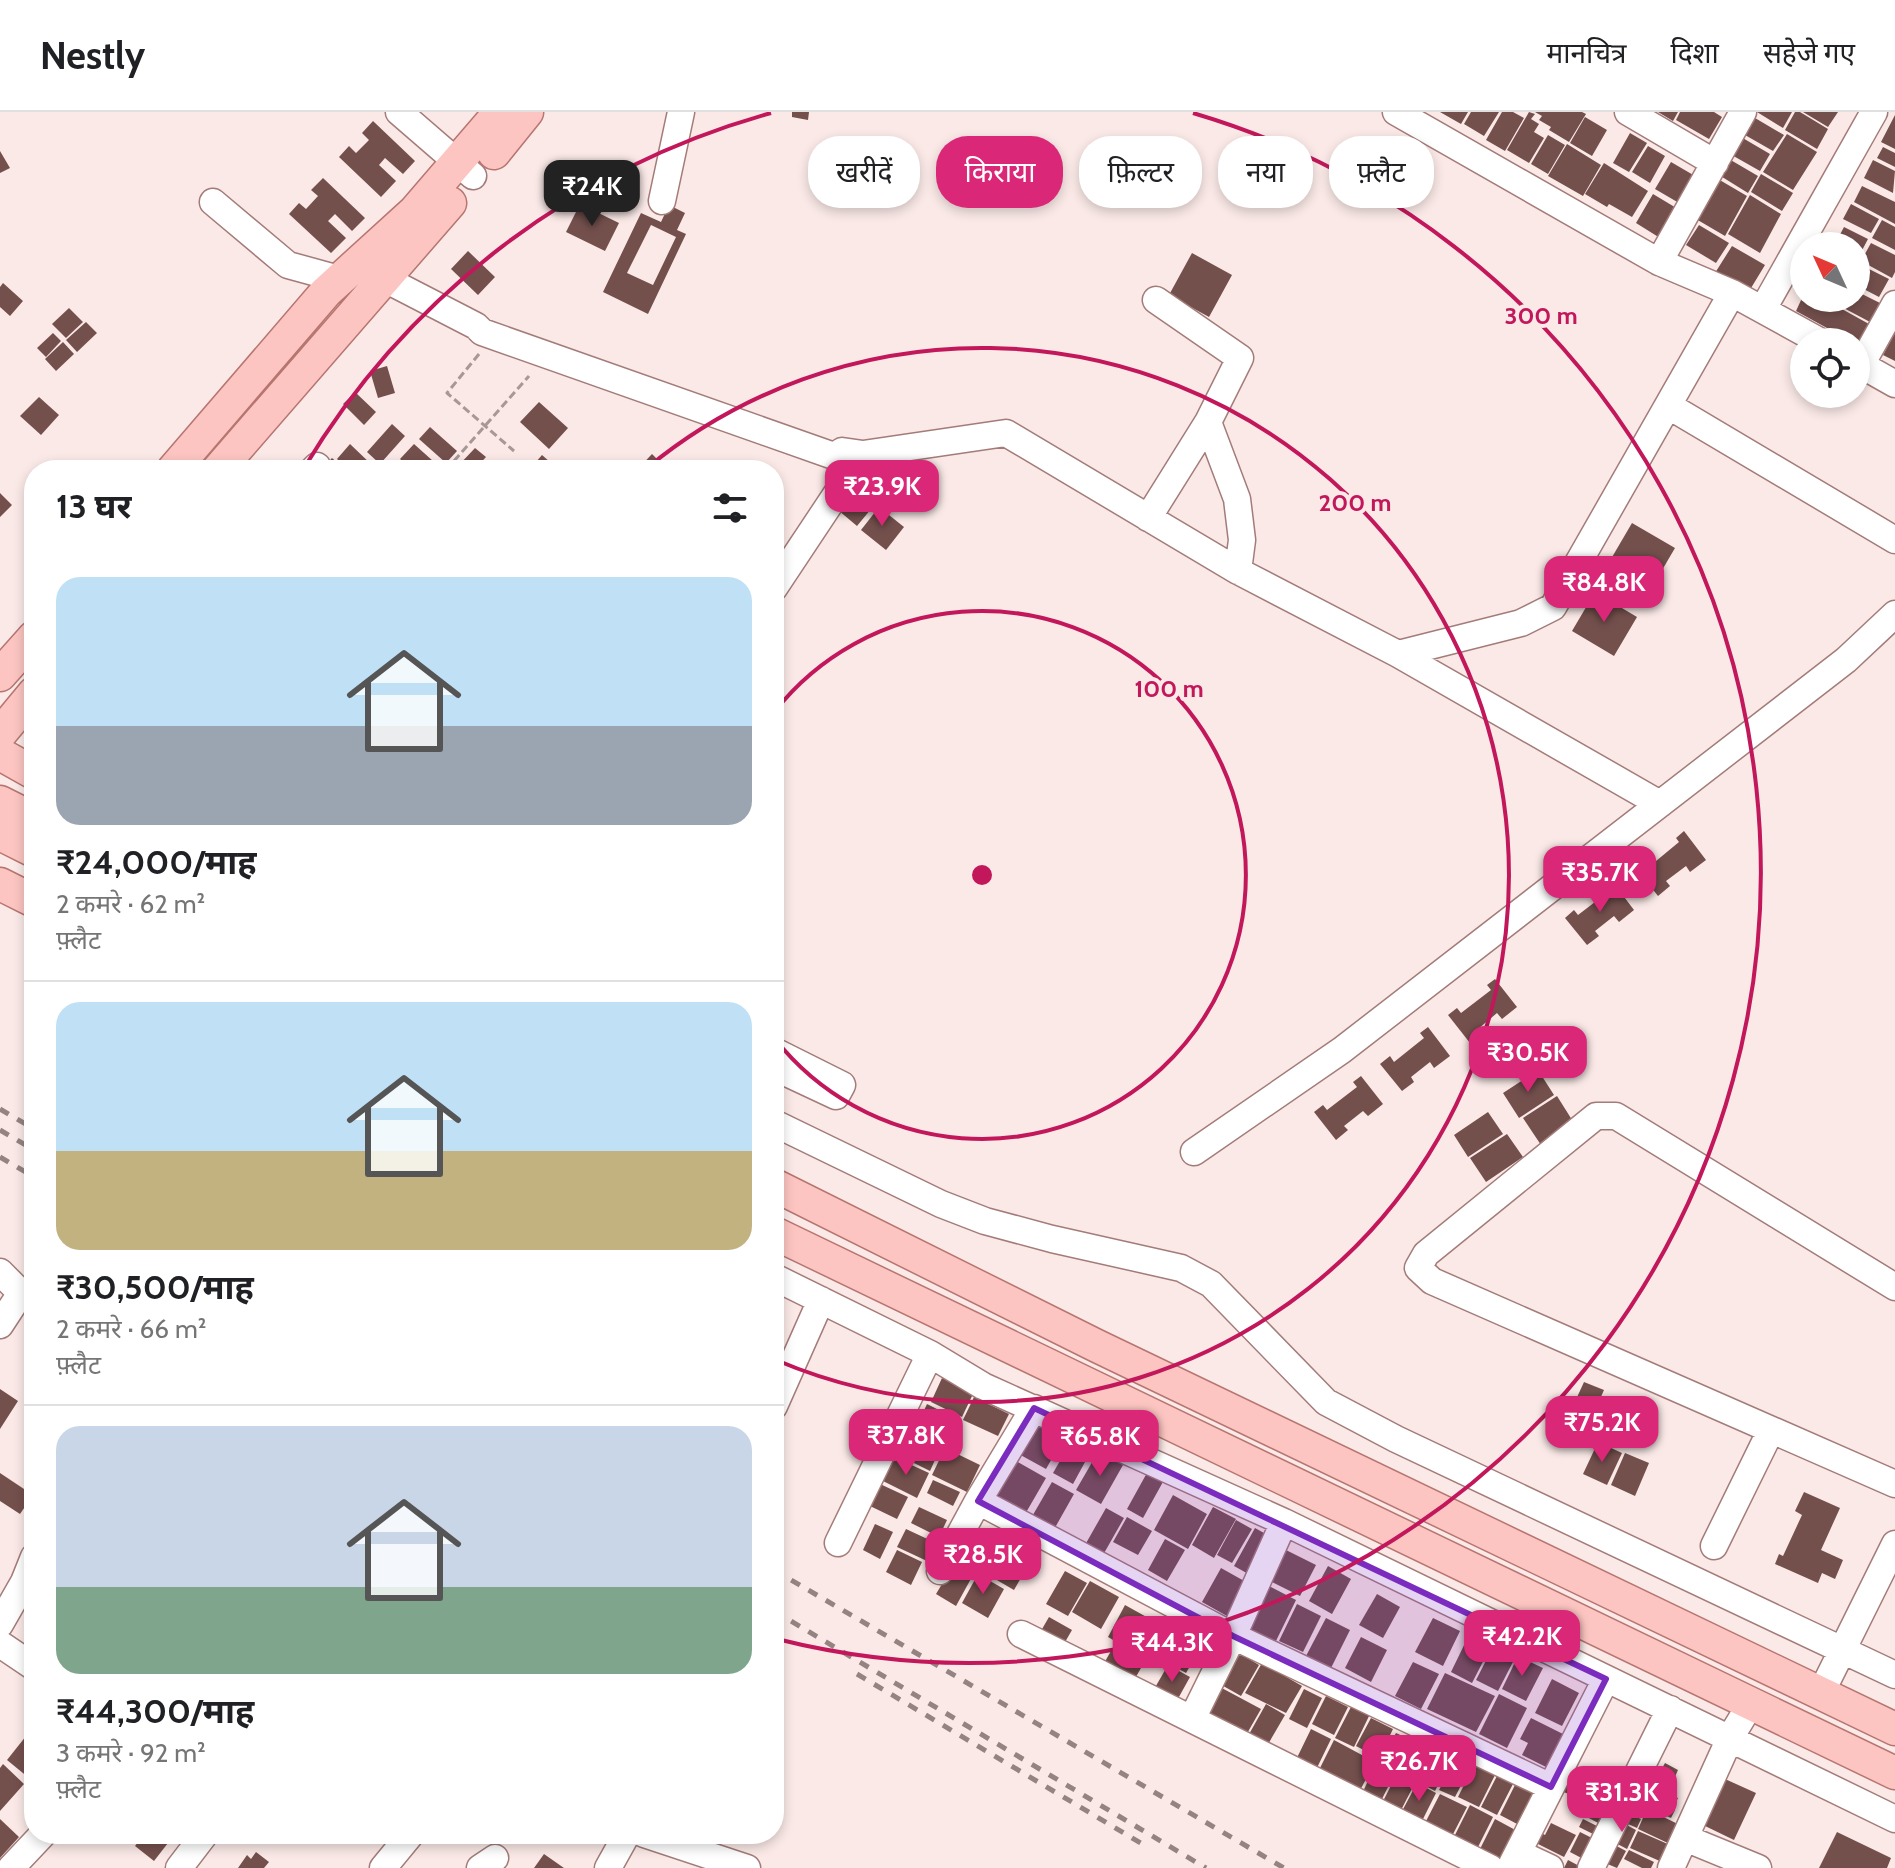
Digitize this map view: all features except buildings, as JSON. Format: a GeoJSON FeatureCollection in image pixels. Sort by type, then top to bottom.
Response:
{"type":"FeatureCollection","features":[{"type":"Feature","properties":{"kind":"main road"},"geometry":{"type":"LineString","coordinates":[[465,170],[500,112]]}},
{"type":"Feature","properties":{"kind":"main road"},"geometry":{"type":"LineString","coordinates":[[226,460],[415,211],[527,112]]}},
{"type":"Feature","properties":{"kind":"main road"},"geometry":{"type":"LineString","coordinates":[[182,460],[333,286],[373,267]]}},
{"type":"Feature","properties":{"kind":"main road"},"geometry":{"type":"LineString","coordinates":[[195,460],[348,304],[359,283],[373,267]]}},
{"type":"Feature","properties":{"kind":"main road"},"geometry":{"type":"LineString","coordinates":[[0,668],[24,645]]}},
{"type":"Feature","properties":{"kind":"main road"},"geometry":{"type":"LineString","coordinates":[[0,675],[24,647]]}},
{"type":"Feature","properties":{"kind":"main road"},"geometry":{"type":"LineString","coordinates":[[0,734],[24,705]]}},
{"type":"Feature","properties":{"kind":"main road"},"geometry":{"type":"LineString","coordinates":[[0,754],[24,767]]}},
{"type":"Feature","properties":{"kind":"main road"},"geometry":{"type":"LineString","coordinates":[[0,802],[24,814]]}},
{"type":"Feature","properties":{"kind":"main road"},"geometry":{"type":"LineString","coordinates":[[0,834],[24,846]]}},
{"type":"Feature","properties":{"kind":"main road"},"geometry":{"type":"LineString","coordinates":[[0,884],[24,896]]}},
{"type":"Feature","properties":{"kind":"main road"},"geometry":{"type":"LineString","coordinates":[[784,1190],[1097,1346],[1895,1729]]}},
{"type":"Feature","properties":{"kind":"main road"},"geometry":{"type":"LineString","coordinates":[[784,1238],[1895,1773]]}},
{"type":"Feature","properties":{"kind":"street"},"geometry":{"type":"LineString","coordinates":[[399,112],[465,170]]}},
{"type":"Feature","properties":{"kind":"street"},"geometry":{"type":"LineString","coordinates":[[662,201],[681,112]]}},
{"type":"Feature","properties":{"kind":"street"},"geometry":{"type":"LineString","coordinates":[[1396,112],[1659,262],[1732,293],[1796,328]]}},
{"type":"Feature","properties":{"kind":"street"},"geometry":{"type":"LineString","coordinates":[[1628,112],[1715,163]]}},
{"type":"Feature","properties":{"kind":"street"},"geometry":{"type":"LineString","coordinates":[[1659,262],[1743,112]]}},
{"type":"Feature","properties":{"kind":"street"},"geometry":{"type":"LineString","coordinates":[[1763,309],[1874,112]]}},
{"type":"Feature","properties":{"kind":"street"},"geometry":{"type":"LineString","coordinates":[[213,202],[288,265],[333,286]]}},
{"type":"Feature","properties":{"kind":"street"},"geometry":{"type":"LineString","coordinates":[[373,267],[485,331],[831,455],[1006,433],[1238,571],[1398,654],[1660,804]]}},
{"type":"Feature","properties":{"kind":"street"},"geometry":{"type":"LineString","coordinates":[[1398,654],[1521,623],[1553,607],[1732,293]]}},
{"type":"Feature","properties":{"kind":"street"},"geometry":{"type":"LineString","coordinates":[[1148,518],[1208,422],[1240,358],[1156,300]]}},
{"type":"Feature","properties":{"kind":"street"},"geometry":{"type":"LineString","coordinates":[[1870,346],[1895,304]]}},
{"type":"Feature","properties":{"kind":"street"},"geometry":{"type":"LineString","coordinates":[[1870,370],[1895,384]]}},
{"type":"Feature","properties":{"kind":"street"},"geometry":{"type":"LineString","coordinates":[[1669,406],[1895,540]]}},
{"type":"Feature","properties":{"kind":"street"},"geometry":{"type":"LineString","coordinates":[[1208,422],[1237,499],[1242,540],[1238,571]]}},
{"type":"Feature","properties":{"kind":"street"},"geometry":{"type":"LineString","coordinates":[[784,571],[853,452]]}},
{"type":"Feature","properties":{"kind":"street"},"geometry":{"type":"LineString","coordinates":[[1194,1152],[1342,1050],[1868,642],[1895,614]]}},
{"type":"Feature","properties":{"kind":"street"},"geometry":{"type":"LineString","coordinates":[[784,1056],[842,1085],[836,1096],[784,1072]]}},
{"type":"Feature","properties":{"kind":"street"},"geometry":{"type":"LineString","coordinates":[[1895,1287],[1616,1116],[1596,1116],[1426,1254],[1418,1268],[1432,1281],[1895,1484]]}},
{"type":"Feature","properties":{"kind":"street"},"geometry":{"type":"LineString","coordinates":[[784,1128],[941,1204],[985,1221],[1181,1268],[1211,1284],[1326,1402],[1396,1439],[1895,1675]]}},
{"type":"Feature","properties":{"kind":"street"},"geometry":{"type":"LineString","coordinates":[[0,1272],[19,1291],[19,1296],[0,1325]]}},
{"type":"Feature","properties":{"kind":"street"},"geometry":{"type":"LineString","coordinates":[[784,1282],[930,1354],[973,1382],[1284,1522],[1895,1819]]}},
{"type":"Feature","properties":{"kind":"street"},"geometry":{"type":"LineString","coordinates":[[784,1383],[821,1300]]}},
{"type":"Feature","properties":{"kind":"street"},"geometry":{"type":"LineString","coordinates":[[838,1543],[930,1354]]}},
{"type":"Feature","properties":{"kind":"street"},"geometry":{"type":"LineString","coordinates":[[940,1571],[1034,1408]]}},
{"type":"Feature","properties":{"kind":"street"},"geometry":{"type":"LineString","coordinates":[[1714,1546],[1771,1430]]}},
{"type":"Feature","properties":{"kind":"street"},"geometry":{"type":"LineString","coordinates":[[978,1501],[1233,1636],[1551,1787]]}},
{"type":"Feature","properties":{"kind":"street"},"geometry":{"type":"LineString","coordinates":[[1192,1719],[1284,1522]]}},
{"type":"Feature","properties":{"kind":"street"},"geometry":{"type":"LineString","coordinates":[[1821,1693],[1842,1651],[1887,1586],[1895,1544]]}},
{"type":"Feature","properties":{"kind":"street"},"geometry":{"type":"LineString","coordinates":[[0,1624],[24,1582]]}},
{"type":"Feature","properties":{"kind":"street"},"geometry":{"type":"LineString","coordinates":[[1021,1634],[1490,1868]]}},
{"type":"Feature","properties":{"kind":"street"},"geometry":{"type":"LineString","coordinates":[[0,1644],[24,1660]]}},
{"type":"Feature","properties":{"kind":"street"},"geometry":{"type":"LineString","coordinates":[[1550,1868],[1514,1861],[1606,1679]]}},
{"type":"Feature","properties":{"kind":"street"},"geometry":{"type":"LineString","coordinates":[[1671,1868],[1730,1738],[1750,1705]]}},
{"type":"Feature","properties":{"kind":"street"},"geometry":{"type":"LineString","coordinates":[[1591,1868],[1670,1709]]}},
{"type":"Feature","properties":{"kind":"street"},"geometry":{"type":"LineString","coordinates":[[1685,1838],[1758,1868]]}},
{"type":"Feature","properties":{"kind":"street"},"geometry":{"type":"LineString","coordinates":[[11,1868],[34,1844]]}},
{"type":"Feature","properties":{"kind":"street"},"geometry":{"type":"LineString","coordinates":[[179,1868],[197,1844]]}},
{"type":"Feature","properties":{"kind":"street"},"geometry":{"type":"LineString","coordinates":[[383,1868],[403,1844]]}},
{"type":"Feature","properties":{"kind":"street"},"geometry":{"type":"LineString","coordinates":[[608,1868],[621,1844]]}},
{"type":"Feature","properties":{"kind":"street"},"geometry":{"type":"LineString","coordinates":[[661,1844],[686,1859],[747,1868]]}},
{"type":"Feature","properties":{"kind":"path"},"geometry":{"type":"LineString","coordinates":[[485,331],[447,393],[514,451]]}},
{"type":"Feature","properties":{"kind":"path"},"geometry":{"type":"LineString","coordinates":[[455,460],[529,376]]}},
{"type":"Feature","properties":{"kind":"highlighted area"},"geometry":{"type":"Polygon","coordinates":[[[1034,1408],[1606,1679],[1551,1787],[1233,1636],[978,1501],[1034,1408]]]}},
{"type":"Feature","properties":{"kind":"railway"},"geometry":{"type":"LineString","coordinates":[[0,1109],[24,1123]]}},
{"type":"Feature","properties":{"kind":"railway"},"geometry":{"type":"LineString","coordinates":[[0,1130],[24,1144]]}},
{"type":"Feature","properties":{"kind":"railway"},"geometry":{"type":"LineString","coordinates":[[0,1157],[24,1171]]}},
{"type":"Feature","properties":{"kind":"railway"},"geometry":{"type":"LineString","coordinates":[[784,1576],[1284,1868]]}},
{"type":"Feature","properties":{"kind":"railway"},"geometry":{"type":"LineString","coordinates":[[784,1617],[1206,1868]]}},
{"type":"Feature","properties":{"kind":"railway"},"geometry":{"type":"LineString","coordinates":[[857,1674],[1149,1848]]}}]}
